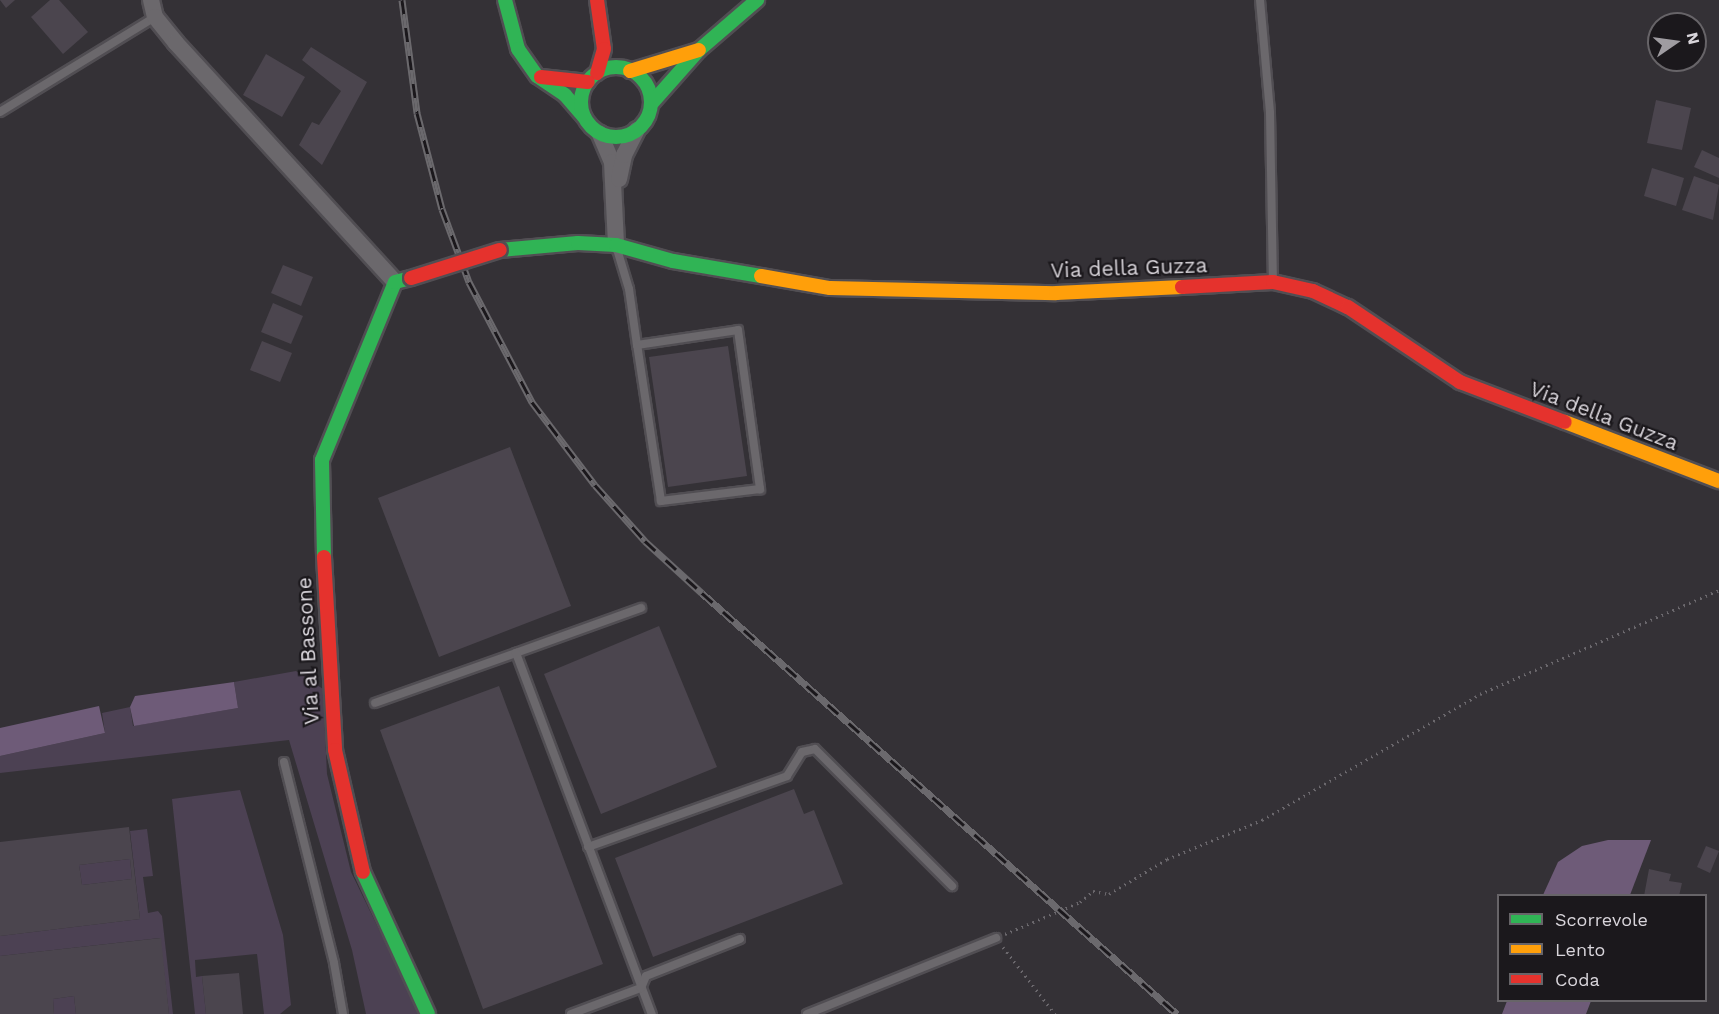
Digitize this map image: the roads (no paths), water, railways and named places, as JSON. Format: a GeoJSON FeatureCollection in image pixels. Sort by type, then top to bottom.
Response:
{"type":"FeatureCollection","features":[{"type":"Feature","properties":{"kind":"main road"},"geometry":{"type":"LineString","coordinates":[[505,0],[518,49],[537,76],[565,95],[600,134],[619,137],[637,130],[651,104],[699,50],[757,0]]}},
{"type":"Feature","properties":{"kind":"main road"},"geometry":{"type":"LineString","coordinates":[[585,117],[581,99],[604,49],[597,0]]}},
{"type":"Feature","properties":{"kind":"main road"},"geometry":{"type":"LineString","coordinates":[[537,76],[592,78],[613,68],[630,71],[699,50]]}},
{"type":"Feature","properties":{"kind":"main road"},"geometry":{"type":"LineString","coordinates":[[630,71],[646,84],[651,104]]}},
{"type":"Feature","properties":{"kind":"main road","name":"Via della Guzza"},"geometry":{"type":"LineString","coordinates":[[403,280],[500,250],[578,243],[616,246],[673,261],[830,288],[1056,293],[1273,282],[1312,291],[1348,307],[1460,382],[1719,481]]}},
{"type":"Feature","properties":{"kind":"main road","name":"Via al Bassone"},"geometry":{"type":"LineString","coordinates":[[403,280],[322,460],[325,600],[334,750],[365,882],[428,1014]]}},
{"type":"Feature","properties":{"kind":"street"},"geometry":{"type":"LineString","coordinates":[[151,0],[155,17],[403,280]]}},
{"type":"Feature","properties":{"kind":"street"},"geometry":{"type":"LineString","coordinates":[[616,191],[624,156],[637,130]]}},
{"type":"Feature","properties":{"kind":"street"},"geometry":{"type":"LineString","coordinates":[[600,134],[612,162],[616,191],[616,246]]}},
{"type":"Feature","properties":{"kind":"lane"},"geometry":{"type":"LineString","coordinates":[[1260,0],[1270,113],[1273,282]]}},
{"type":"Feature","properties":{"kind":"lane"},"geometry":{"type":"LineString","coordinates":[[0,112],[155,17]]}},
{"type":"Feature","properties":{"kind":"lane"},"geometry":{"type":"LineString","coordinates":[[616,246],[629,289],[637,345],[662,501],[760,489],[738,330],[637,345]]}},
{"type":"Feature","properties":{"kind":"lane"},"geometry":{"type":"LineString","coordinates":[[375,703],[641,608]]}},
{"type":"Feature","properties":{"kind":"lane"},"geometry":{"type":"LineString","coordinates":[[516,653],[652,1014]]}},
{"type":"Feature","properties":{"kind":"lane"},"geometry":{"type":"LineString","coordinates":[[588,847],[787,776],[802,752],[815,749],[952,886]]}},
{"type":"Feature","properties":{"kind":"lane"},"geometry":{"type":"LineString","coordinates":[[284,762],[334,963],[343,1014]]}},
{"type":"Feature","properties":{"kind":"lane"},"geometry":{"type":"LineString","coordinates":[[807,1014],[996,938]]}},
{"type":"Feature","properties":{"kind":"lane"},"geometry":{"type":"LineString","coordinates":[[572,1014],[641,988],[646,976],[740,939]]}},
{"type":"Feature","properties":{"kind":"railway"},"geometry":{"type":"LineString","coordinates":[[402,0],[417,113],[442,209],[469,282],[532,402],[595,485],[645,541],[702,593],[1177,1014]]}}]}
